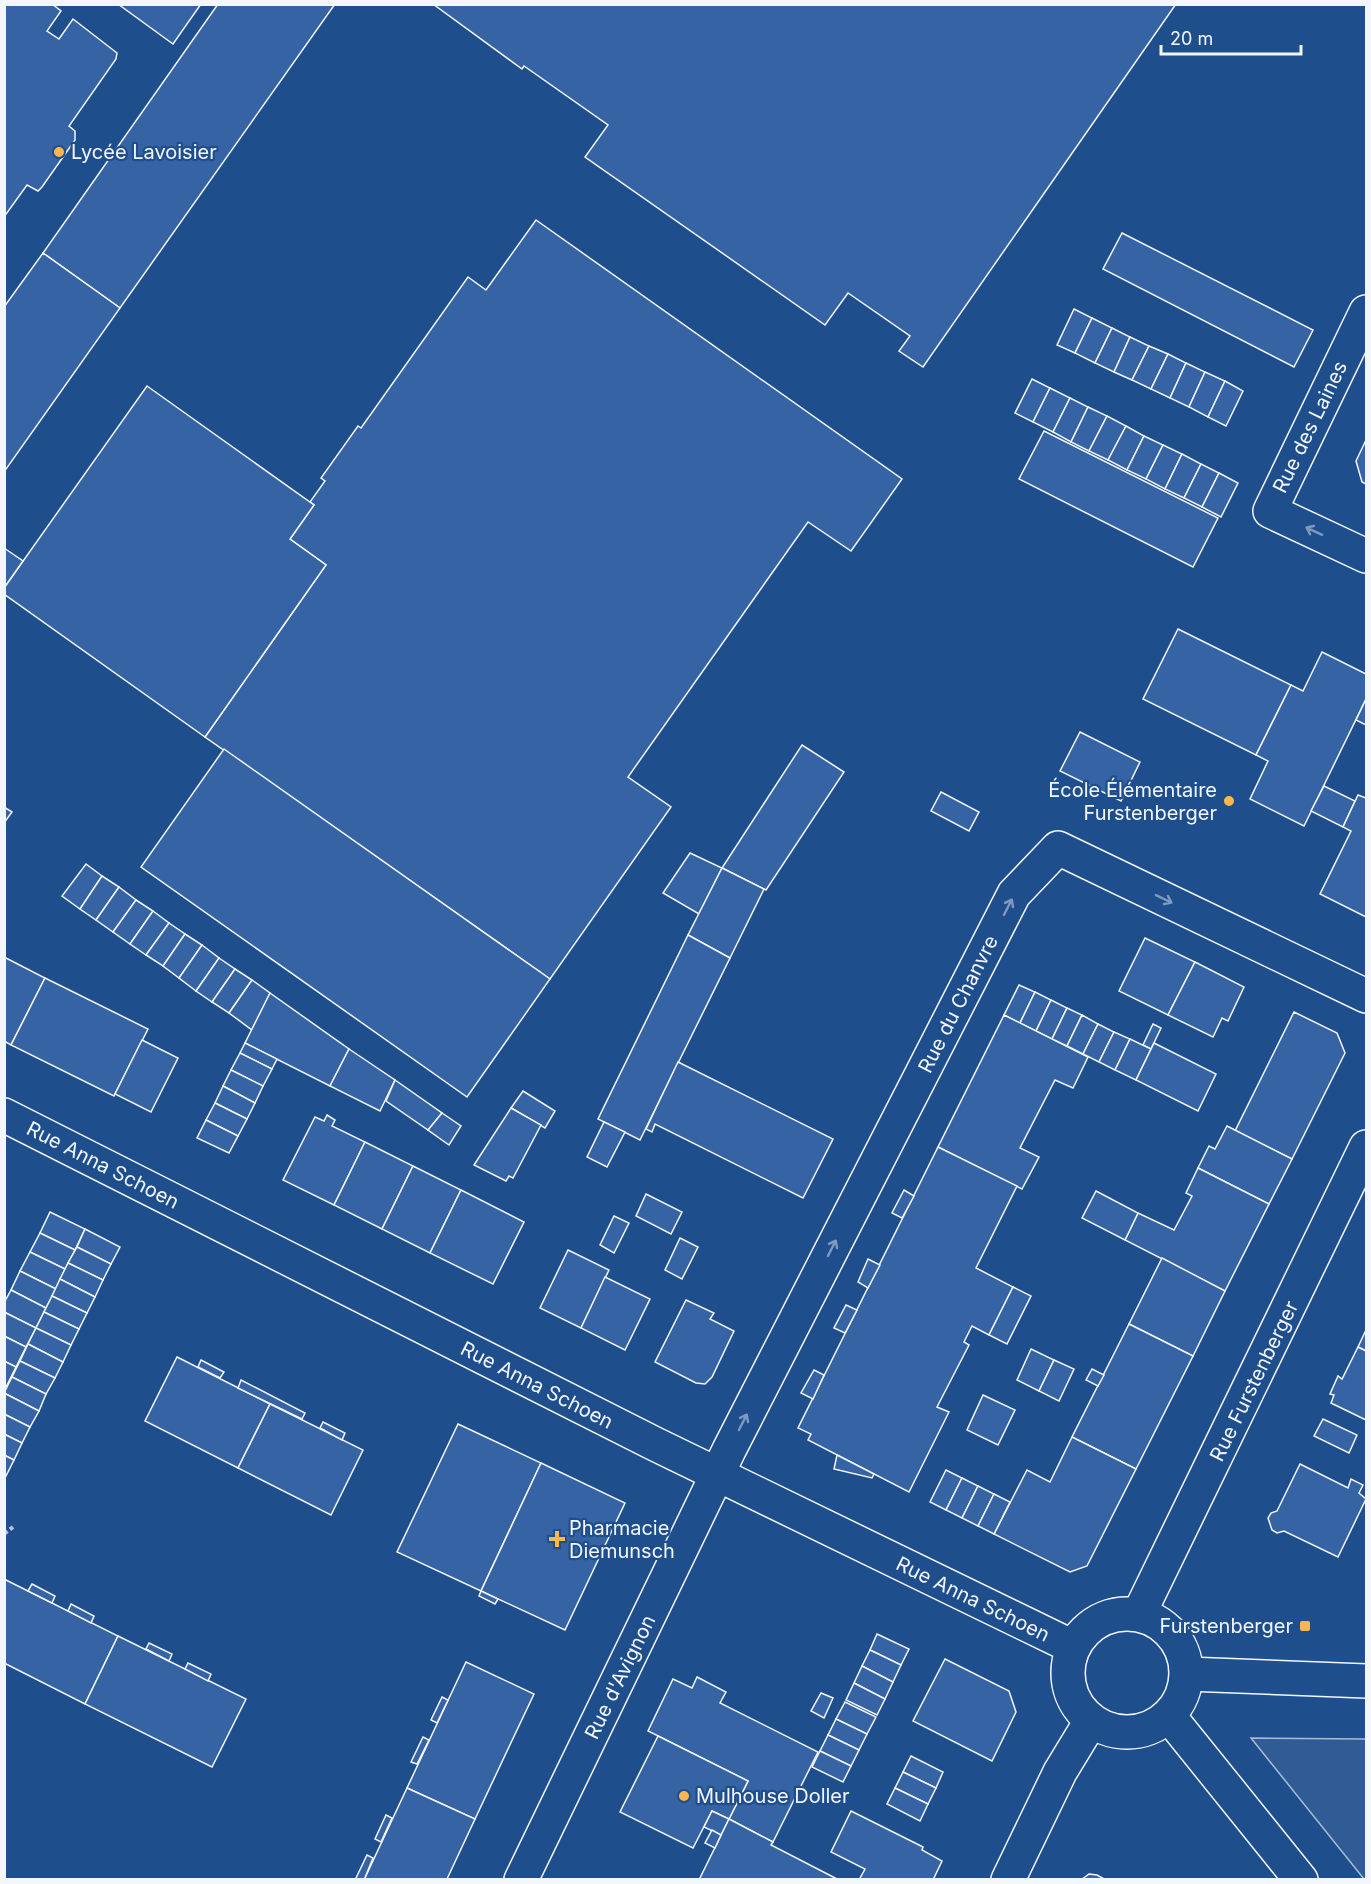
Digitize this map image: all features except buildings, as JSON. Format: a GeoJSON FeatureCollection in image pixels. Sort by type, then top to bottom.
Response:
{"type":"FeatureCollection","features":[{"type":"Feature","properties":{"kind":"street","name":"Rue des Laines"},"geometry":{"type":"LineString","coordinates":[[1366,312],[1270,511],[1366,556]]}},
{"type":"Feature","properties":{"kind":"street","name":"Rue du Chanvre"},"geometry":{"type":"LineString","coordinates":[[719,1475],[729,1450],[1014,894],[1058,849],[1366,996]]}},
{"type":"Feature","properties":{"kind":"street","name":"Rue Anna Schoen"},"geometry":{"type":"LineString","coordinates":[[4,1115],[719,1475],[1072,1647]]}},
{"type":"Feature","properties":{"kind":"street","name":"Rue Furstenberger"},"geometry":{"type":"LineString","coordinates":[[1139,1614],[1366,1147]]}},
{"type":"Feature","properties":{"kind":"street","name":"Rue d'Avignon"},"geometry":{"type":"LineString","coordinates":[[521,1880],[719,1475]]}},
{"type":"Feature","properties":{"kind":"street"},"geometry":{"type":"LineString","coordinates":[[1120,1613],[1139,1614],[1155,1619],[1168,1629],[1185,1657],[1187,1674],[1178,1703],[1169,1716],[1139,1731],[1122,1732],[1106,1728],[1091,1720],[1077,1706],[1068,1687],[1067,1667],[1072,1647],[1084,1631],[1100,1619],[1120,1613]]}},
{"type":"Feature","properties":{"kind":"street"},"geometry":{"type":"LineString","coordinates":[[1187,1674],[1366,1681]]}},
{"type":"Feature","properties":{"kind":"street"},"geometry":{"type":"LineString","coordinates":[[1169,1716],[1301,1880]]}},
{"type":"Feature","properties":{"kind":"street"},"geometry":{"type":"LineString","coordinates":[[1008,1880],[1060,1772],[1091,1720]]}},
{"type":"Feature","properties":{"kind":"path"},"geometry":{"type":"LineString","coordinates":[[4,1534],[13,1527]]}},
{"type":"Feature","properties":{"kind":"shaded area"},"geometry":{"type":"Polygon","coordinates":[[[1251,1738],[1366,1739],[1366,1879],[1364,1879],[1251,1738]]]}},
{"type":"Feature","properties":{"kind":"place","name":"Lycée Lavoisier"},"geometry":{"type":"Point","coordinates":[59,152]}},
{"type":"Feature","properties":{"kind":"place","name":"École Élémentaire Furstenberger"},"geometry":{"type":"Point","coordinates":[1229,801]}},
{"type":"Feature","properties":{"kind":"place","name":"Pharmacie Diemunsch"},"geometry":{"type":"Point","coordinates":[557,1539]}},
{"type":"Feature","properties":{"kind":"place","name":"Furstenberger"},"geometry":{"type":"Point","coordinates":[1305,1626]}},
{"type":"Feature","properties":{"kind":"place","name":"Mulhouse Doller"},"geometry":{"type":"Point","coordinates":[684,1796]}}]}
